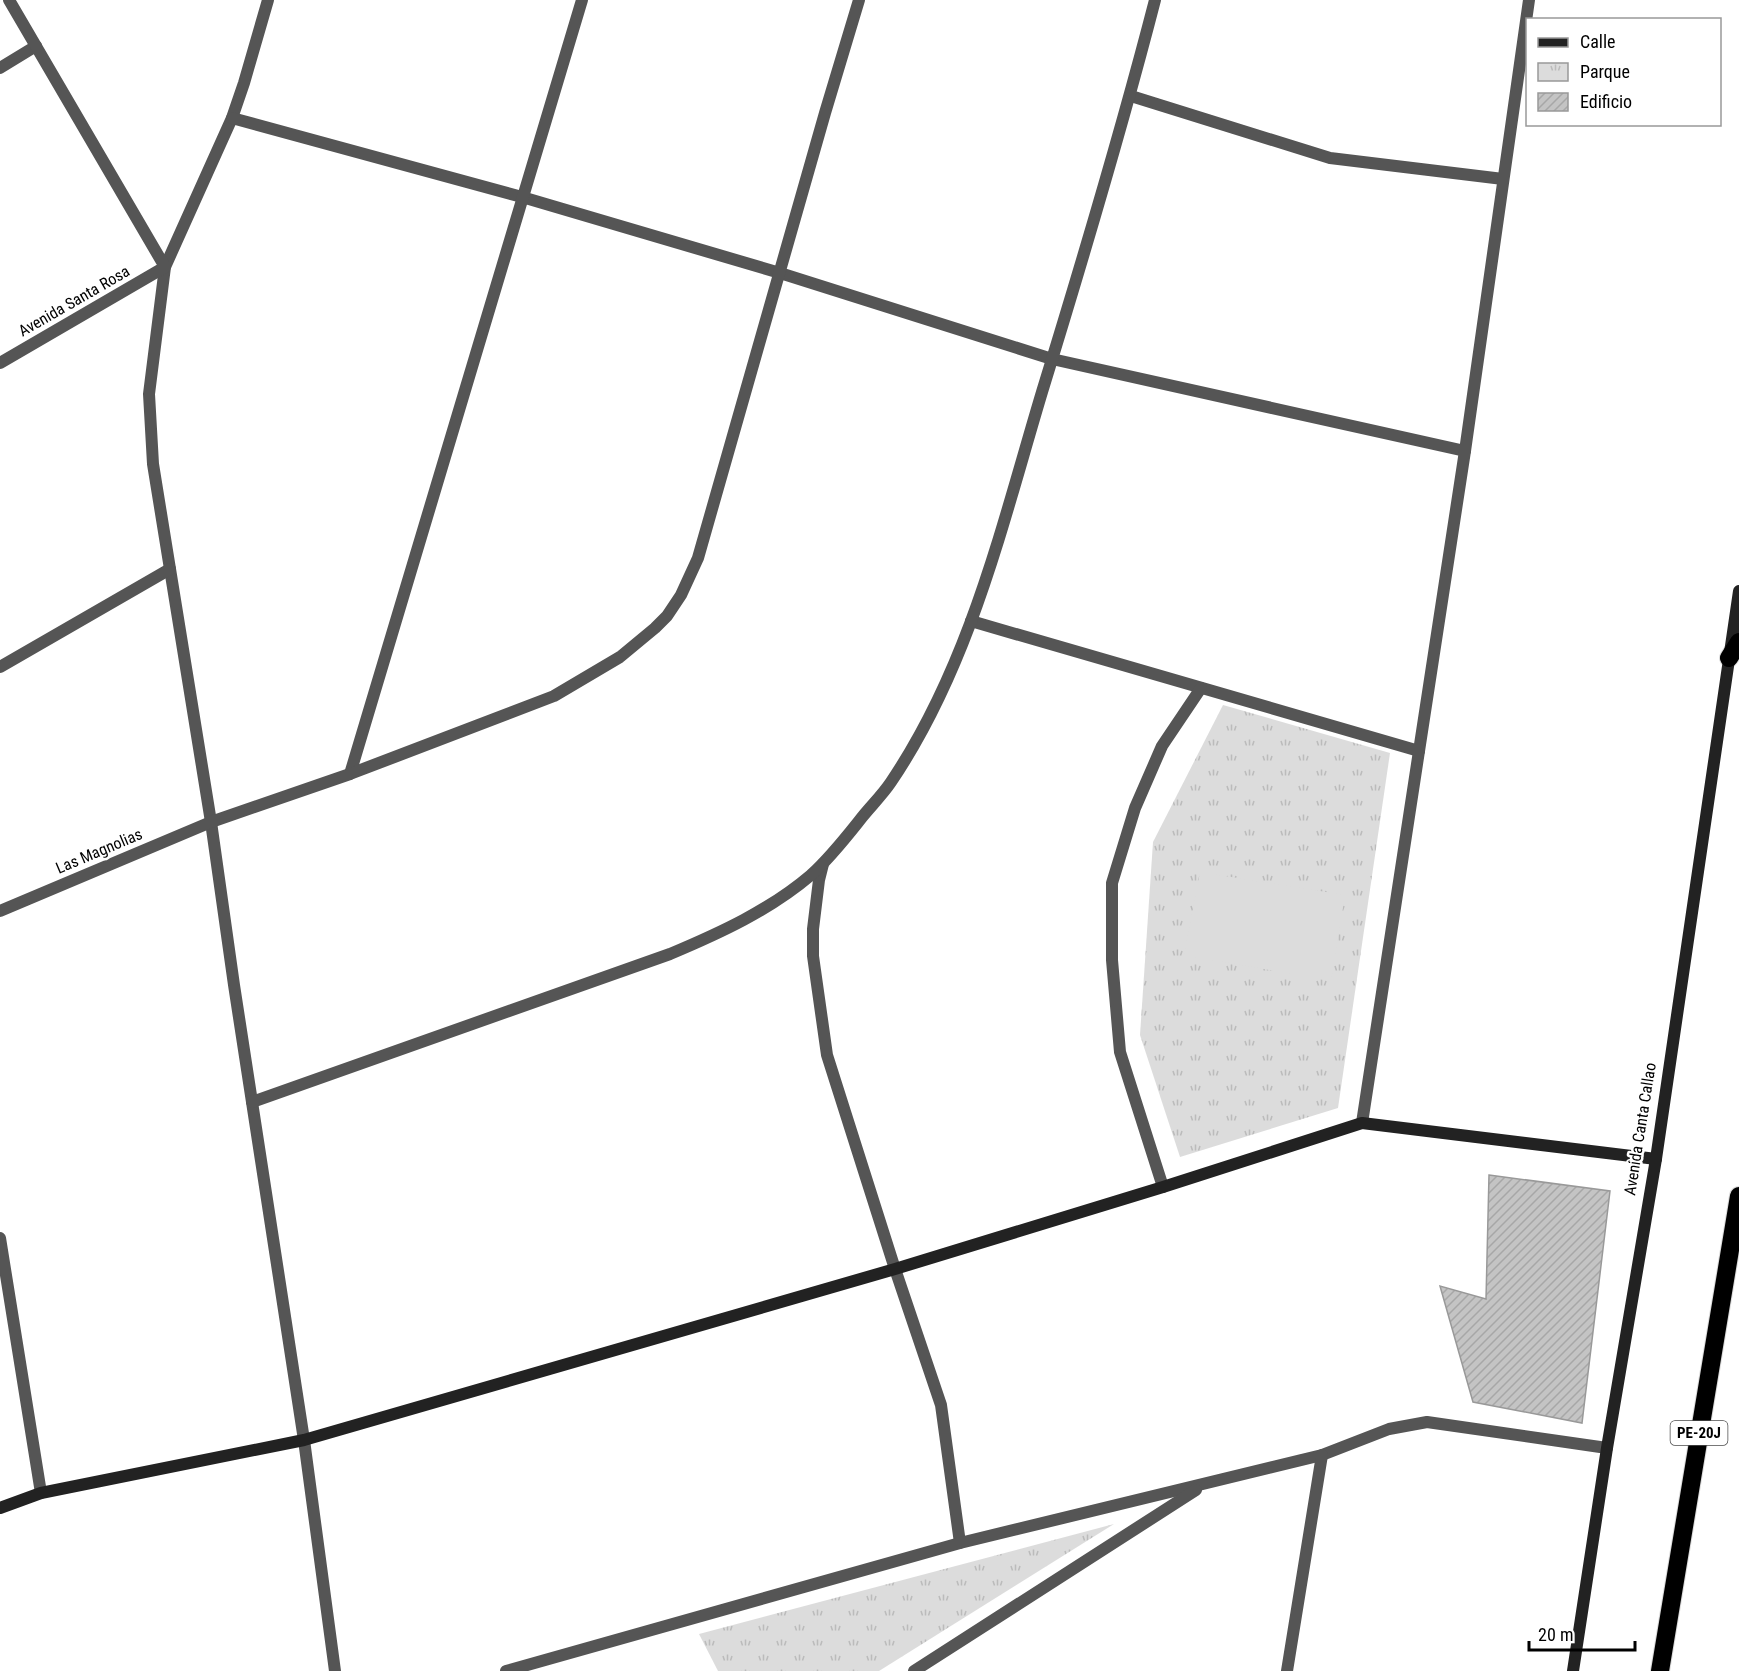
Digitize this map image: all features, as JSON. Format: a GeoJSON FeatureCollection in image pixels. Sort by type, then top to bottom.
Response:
{"type":"FeatureCollection","features":[{"type":"Feature","properties":{"kind":"highway"},"geometry":{"type":"LineString","coordinates":[[1729,658],[1739,642]]}},
{"type":"Feature","properties":{"kind":"highway","name":"PE-20J"},"geometry":{"type":"LineString","coordinates":[[1660,1671],[1739,1196]]}},
{"type":"Feature","properties":{"kind":"street"},"geometry":{"type":"LineString","coordinates":[[9,0],[165,267]]}},
{"type":"Feature","properties":{"kind":"street"},"geometry":{"type":"LineString","coordinates":[[268,0],[232,118],[165,267],[149,394],[153,464],[211,822],[304,1440],[335,1671]]}},
{"type":"Feature","properties":{"kind":"street"},"geometry":{"type":"LineString","coordinates":[[350,774],[582,0]]}},
{"type":"Feature","properties":{"kind":"street","name":"Las Magnolias"},"geometry":{"type":"LineString","coordinates":[[0,911],[211,822],[350,774],[554,696],[620,657],[667,616],[681,595],[699,558],[859,0]]}},
{"type":"Feature","properties":{"kind":"street"},"geometry":{"type":"LineString","coordinates":[[252,1102],[637,966],[704,940],[741,922],[810,876],[824,863],[890,784],[934,709],[972,621],[1131,96],[1155,0]]}},
{"type":"Feature","properties":{"kind":"street"},"geometry":{"type":"LineString","coordinates":[[1526,18],[1529,0]]}},
{"type":"Feature","properties":{"kind":"street"},"geometry":{"type":"LineString","coordinates":[[1362,1123],[1465,451],[1526,21]]}},
{"type":"Feature","properties":{"kind":"street"},"geometry":{"type":"LineString","coordinates":[[0,68],[36,46]]}},
{"type":"Feature","properties":{"kind":"street"},"geometry":{"type":"LineString","coordinates":[[1131,96],[1330,158],[1503,179]]}},
{"type":"Feature","properties":{"kind":"street"},"geometry":{"type":"LineString","coordinates":[[232,118],[522,197],[780,273],[1052,359],[1465,451]]}},
{"type":"Feature","properties":{"kind":"street","name":"Avenida Santa Rosa"},"geometry":{"type":"LineString","coordinates":[[0,363],[165,267]]}},
{"type":"Feature","properties":{"kind":"street"},"geometry":{"type":"LineString","coordinates":[[0,667],[170,569]]}},
{"type":"Feature","properties":{"kind":"street","name":"Avenida Canta Callao"},"geometry":{"type":"LineString","coordinates":[[1573,1671],[1656,1159],[1739,591]]}},
{"type":"Feature","properties":{"kind":"street"},"geometry":{"type":"LineString","coordinates":[[972,621],[1419,751]]}},
{"type":"Feature","properties":{"kind":"street"},"geometry":{"type":"LineString","coordinates":[[1163,1187],[1120,1052],[1112,960],[1113,883],[1135,808],[1162,746],[1201,688]]}},
{"type":"Feature","properties":{"kind":"street"},"geometry":{"type":"LineString","coordinates":[[824,863],[819,880],[813,929],[813,956],[827,1055],[941,1406],[960,1543]]}},
{"type":"Feature","properties":{"kind":"street"},"geometry":{"type":"LineString","coordinates":[[0,1508],[41,1493],[304,1440],[896,1269],[1362,1123],[1656,1159]]}},
{"type":"Feature","properties":{"kind":"street"},"geometry":{"type":"LineString","coordinates":[[0,1238],[41,1493]]}},
{"type":"Feature","properties":{"kind":"street"},"geometry":{"type":"LineString","coordinates":[[506,1671],[960,1543],[1322,1455],[1389,1429],[1427,1422],[1608,1448]]}},
{"type":"Feature","properties":{"kind":"street"},"geometry":{"type":"LineString","coordinates":[[1287,1671],[1322,1455]]}},
{"type":"Feature","properties":{"kind":"street"},"geometry":{"type":"LineString","coordinates":[[914,1671],[1205,1485]]}},
{"type":"Feature","properties":{"kind":"green space"},"geometry":{"type":"Polygon","coordinates":[[[1223,705],[1390,753],[1338,1108],[1180,1157],[1140,1035],[1153,842],[1223,705]]]}},
{"type":"Feature","properties":{"kind":"green space"},"geometry":{"type":"Polygon","coordinates":[[[1200,872],[1345,895],[1331,981],[1184,955],[1200,872]]]}},
{"type":"Feature","properties":{"kind":"green space"},"geometry":{"type":"Polygon","coordinates":[[[1114,1524],[879,1671],[718,1671],[699,1634],[1114,1524]]]}},
{"type":"Feature","properties":{"kind":"building"},"geometry":{"type":"Polygon","coordinates":[[[1489,1175],[1610,1191],[1582,1423],[1473,1402],[1440,1286],[1486,1299],[1489,1175]]]}}]}
